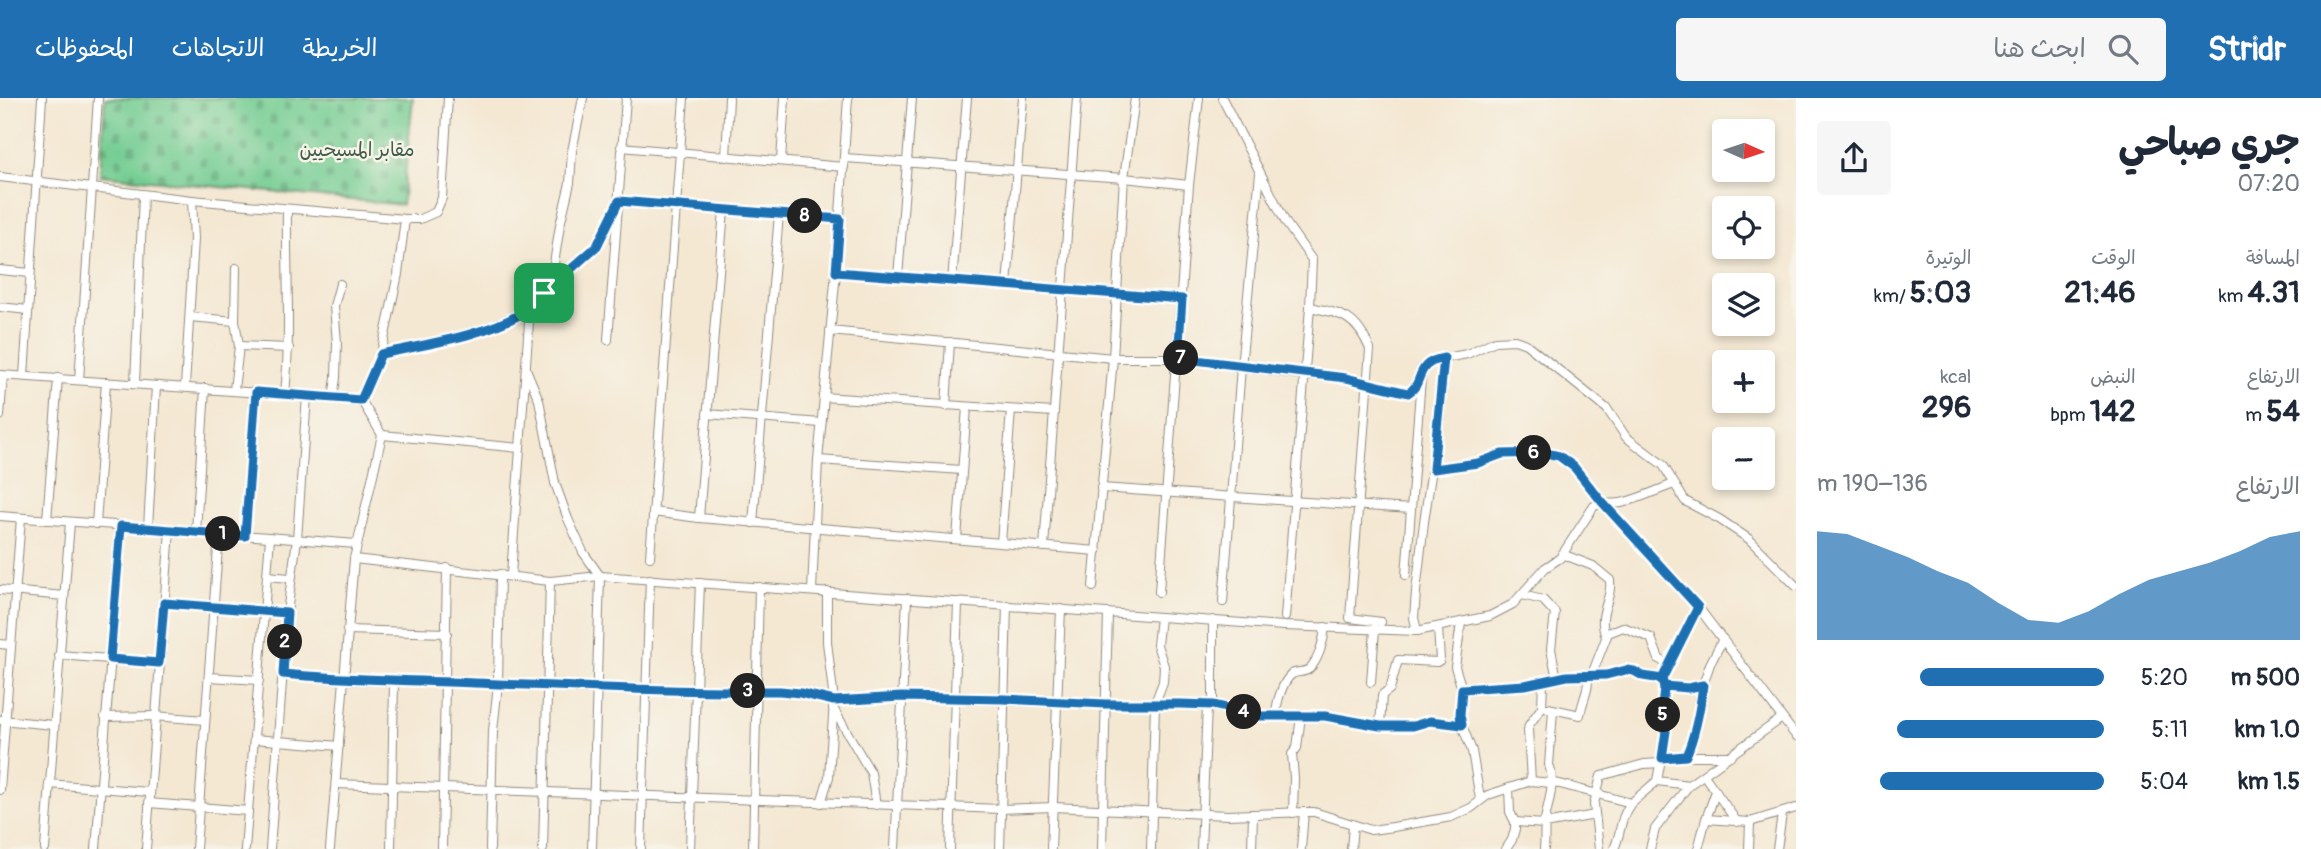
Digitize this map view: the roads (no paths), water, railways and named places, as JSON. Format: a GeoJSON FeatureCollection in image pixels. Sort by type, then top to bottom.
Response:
{"type":"FeatureCollection","features":[{"type":"Feature","properties":{"kind":"street"},"geometry":{"type":"LineString","coordinates":[[24,376],[41,98]]}},
{"type":"Feature","properties":{"kind":"street"},"geometry":{"type":"LineString","coordinates":[[79,380],[98,98]]}},
{"type":"Feature","properties":{"kind":"street"},"geometry":{"type":"LineString","coordinates":[[0,177],[192,200],[420,219],[436,212],[442,198],[448,98]]}},
{"type":"Feature","properties":{"kind":"street"},"geometry":{"type":"LineString","coordinates":[[544,293],[552,277],[583,98]]}},
{"type":"Feature","properties":{"kind":"street"},"geometry":{"type":"LineString","coordinates":[[608,340],[626,98]]}},
{"type":"Feature","properties":{"kind":"street"},"geometry":{"type":"LineString","coordinates":[[649,557],[684,98]]}},
{"type":"Feature","properties":{"kind":"street"},"geometry":{"type":"LineString","coordinates":[[726,158],[729,98]]}},
{"type":"Feature","properties":{"kind":"street"},"geometry":{"type":"LineString","coordinates":[[781,162],[785,98]]}},
{"type":"Feature","properties":{"kind":"street"},"geometry":{"type":"LineString","coordinates":[[813,591],[818,460],[836,272],[848,98]]}},
{"type":"Feature","properties":{"kind":"street"},"geometry":{"type":"LineString","coordinates":[[898,277],[912,98]]}},
{"type":"Feature","properties":{"kind":"street"},"geometry":{"type":"LineString","coordinates":[[952,282],[967,98]]}},
{"type":"Feature","properties":{"kind":"street"},"geometry":{"type":"LineString","coordinates":[[1007,285],[1023,98]]}},
{"type":"Feature","properties":{"kind":"street"},"geometry":{"type":"LineString","coordinates":[[1044,547],[1077,98]]}},
{"type":"Feature","properties":{"kind":"street"},"geometry":{"type":"LineString","coordinates":[[1093,587],[1113,358],[1124,178],[1135,98]]}},
{"type":"Feature","properties":{"kind":"street"},"geometry":{"type":"LineString","coordinates":[[1159,592],[1189,185],[1199,98]]}},
{"type":"Feature","properties":{"kind":"street"},"geometry":{"type":"LineString","coordinates":[[1222,98],[1286,223],[1312,260],[1286,617]]}},
{"type":"Feature","properties":{"kind":"street"},"geometry":{"type":"LineString","coordinates":[[621,147],[781,162],[906,163],[1189,185]]}},
{"type":"Feature","properties":{"kind":"street"},"geometry":{"type":"LineString","coordinates":[[1223,602],[1241,367],[1260,170]]}},
{"type":"Feature","properties":{"kind":"street"},"geometry":{"type":"LineString","coordinates":[[135,384],[143,195]]}},
{"type":"Feature","properties":{"kind":"street"},"geometry":{"type":"LineString","coordinates":[[185,387],[194,239],[192,200]]}},
{"type":"Feature","properties":{"kind":"street"},"geometry":{"type":"LineString","coordinates":[[381,354],[484,328],[513,318],[530,308],[597,246],[619,201]]}},
{"type":"Feature","properties":{"kind":"street"},"geometry":{"type":"LineString","coordinates":[[619,201],[840,219]]}},
{"type":"Feature","properties":{"kind":"street"},"geometry":{"type":"LineString","coordinates":[[285,394],[289,348],[286,298],[287,209]]}},
{"type":"Feature","properties":{"kind":"street"},"geometry":{"type":"LineString","coordinates":[[699,518],[724,210]]}},
{"type":"Feature","properties":{"kind":"street"},"geometry":{"type":"LineString","coordinates":[[753,523],[779,214]]}},
{"type":"Feature","properties":{"kind":"street"},"geometry":{"type":"LineString","coordinates":[[361,400],[381,354],[398,274],[405,219]]}},
{"type":"Feature","properties":{"kind":"street"},"geometry":{"type":"LineString","coordinates":[[234,390],[239,346],[235,321],[236,268]]}},
{"type":"Feature","properties":{"kind":"street"},"geometry":{"type":"LineString","coordinates":[[0,270],[30,273]]}},
{"type":"Feature","properties":{"kind":"street"},"geometry":{"type":"LineString","coordinates":[[836,272],[1182,299]]}},
{"type":"Feature","properties":{"kind":"street"},"geometry":{"type":"LineString","coordinates":[[333,398],[337,378],[334,306],[340,284]]}},
{"type":"Feature","properties":{"kind":"street"},"geometry":{"type":"LineString","coordinates":[[0,307],[28,310]]}},
{"type":"Feature","properties":{"kind":"street"},"geometry":{"type":"LineString","coordinates":[[1310,307],[1338,313],[1356,323],[1370,349],[1350,618],[1378,626]]}},
{"type":"Feature","properties":{"kind":"street"},"geometry":{"type":"LineString","coordinates":[[511,575],[530,308]]}},
{"type":"Feature","properties":{"kind":"street"},"geometry":{"type":"LineString","coordinates":[[190,317],[235,321]]}},
{"type":"Feature","properties":{"kind":"street"},"geometry":{"type":"LineString","coordinates":[[830,331],[1113,358],[1178,358],[1367,382],[1408,393],[1412,392],[1422,368],[1435,360],[1466,354],[1495,341],[1515,340],[1526,344],[1607,409],[1626,437],[1663,465],[1685,501],[1749,539],[1796,586]]}},
{"type":"Feature","properties":{"kind":"street"},"geometry":{"type":"LineString","coordinates":[[946,405],[950,342]]}},
{"type":"Feature","properties":{"kind":"street"},"geometry":{"type":"LineString","coordinates":[[239,346],[289,348]]}},
{"type":"Feature","properties":{"kind":"street"},"geometry":{"type":"LineString","coordinates":[[1417,631],[1414,618],[1416,593],[1433,469],[1444,358]]}},
{"type":"Feature","properties":{"kind":"street"},"geometry":{"type":"LineString","coordinates":[[1406,575],[1422,368]]}},
{"type":"Feature","properties":{"kind":"street"},"geometry":{"type":"LineString","coordinates":[[526,369],[538,400],[555,483],[583,552],[600,576],[592,849]]}},
{"type":"Feature","properties":{"kind":"street"},"geometry":{"type":"LineString","coordinates":[[0,416],[1,375],[361,400]]}},
{"type":"Feature","properties":{"kind":"street"},"geometry":{"type":"LineString","coordinates":[[47,520],[58,379]]}},
{"type":"Feature","properties":{"kind":"street"},"geometry":{"type":"LineString","coordinates":[[96,524],[106,382]]}},
{"type":"Feature","properties":{"kind":"street"},"geometry":{"type":"LineString","coordinates":[[148,528],[156,386]]}},
{"type":"Feature","properties":{"kind":"street"},"geometry":{"type":"LineString","coordinates":[[196,532],[205,388]]}},
{"type":"Feature","properties":{"kind":"street"},"geometry":{"type":"LineString","coordinates":[[245,536],[256,392]]}},
{"type":"Feature","properties":{"kind":"street"},"geometry":{"type":"LineString","coordinates":[[270,849],[287,613],[297,539],[307,396]]}},
{"type":"Feature","properties":{"kind":"street"},"geometry":{"type":"LineString","coordinates":[[823,397],[1053,412]]}},
{"type":"Feature","properties":{"kind":"street"},"geometry":{"type":"LineString","coordinates":[[330,849],[354,559],[382,435],[361,400]]}},
{"type":"Feature","properties":{"kind":"street"},"geometry":{"type":"LineString","coordinates":[[957,539],[967,407]]}},
{"type":"Feature","properties":{"kind":"street"},"geometry":{"type":"LineString","coordinates":[[1001,543],[1011,410]]}},
{"type":"Feature","properties":{"kind":"street"},"geometry":{"type":"LineString","coordinates":[[707,414],[821,424]]}},
{"type":"Feature","properties":{"kind":"street"},"geometry":{"type":"LineString","coordinates":[[382,435],[520,448]]}},
{"type":"Feature","properties":{"kind":"street"},"geometry":{"type":"LineString","coordinates":[[1433,469],[1478,463],[1502,454],[1555,454],[1574,467],[1602,502],[1698,607],[1796,736]]}},
{"type":"Feature","properties":{"kind":"street"},"geometry":{"type":"LineString","coordinates":[[818,460],[962,470]]}},
{"type":"Feature","properties":{"kind":"street"},"geometry":{"type":"LineString","coordinates":[[354,559],[550,581],[600,576],[1160,617],[1325,627],[1378,626],[1417,631],[1497,613],[1513,604],[1545,568],[1562,554],[1594,506],[1602,502],[1617,504],[1674,484]]}},
{"type":"Feature","properties":{"kind":"street"},"geometry":{"type":"LineString","coordinates":[[1101,488],[1411,509]]}},
{"type":"Feature","properties":{"kind":"street"},"geometry":{"type":"LineString","coordinates":[[653,512],[753,523],[1097,551]]}},
{"type":"Feature","properties":{"kind":"street"},"geometry":{"type":"LineString","coordinates":[[0,516],[356,544]]}},
{"type":"Feature","properties":{"kind":"street"},"geometry":{"type":"LineString","coordinates":[[0,790],[3,720],[21,518]]}},
{"type":"Feature","properties":{"kind":"street"},"geometry":{"type":"LineString","coordinates":[[45,849],[70,522]]}},
{"type":"Feature","properties":{"kind":"street"},"geometry":{"type":"LineString","coordinates":[[96,849],[121,526]]}},
{"type":"Feature","properties":{"kind":"street"},"geometry":{"type":"LineString","coordinates":[[146,849],[170,530]]}},
{"type":"Feature","properties":{"kind":"street"},"geometry":{"type":"LineString","coordinates":[[196,849],[219,534]]}},
{"type":"Feature","properties":{"kind":"street"},"geometry":{"type":"LineString","coordinates":[[245,849],[270,538]]}},
{"type":"Feature","properties":{"kind":"street"},"geometry":{"type":"LineString","coordinates":[[1562,554],[1593,566],[1610,580],[1611,586],[1603,611],[1606,637]]}},
{"type":"Feature","properties":{"kind":"street"},"geometry":{"type":"LineString","coordinates":[[442,849],[447,568]]}},
{"type":"Feature","properties":{"kind":"street"},"geometry":{"type":"LineString","coordinates":[[490,849],[500,574]]}},
{"type":"Feature","properties":{"kind":"street"},"geometry":{"type":"LineString","coordinates":[[267,576],[290,578]]}},
{"type":"Feature","properties":{"kind":"street"},"geometry":{"type":"LineString","coordinates":[[641,849],[650,579]]}},
{"type":"Feature","properties":{"kind":"street"},"geometry":{"type":"LineString","coordinates":[[542,849],[550,581]]}},
{"type":"Feature","properties":{"kind":"street"},"geometry":{"type":"LineString","coordinates":[[690,849],[700,583]]}},
{"type":"Feature","properties":{"kind":"street"},"geometry":{"type":"LineString","coordinates":[[753,849],[759,587]]}},
{"type":"Feature","properties":{"kind":"street"},"geometry":{"type":"LineString","coordinates":[[0,590],[64,596]]}},
{"type":"Feature","properties":{"kind":"street"},"geometry":{"type":"LineString","coordinates":[[821,803],[829,777],[834,704],[827,642],[827,592]]}},
{"type":"Feature","properties":{"kind":"street"},"geometry":{"type":"LineString","coordinates":[[1522,595],[1543,600],[1555,613],[1551,649],[1557,679]]}},
{"type":"Feature","properties":{"kind":"street"},"geometry":{"type":"LineString","coordinates":[[895,849],[907,598]]}},
{"type":"Feature","properties":{"kind":"street"},"geometry":{"type":"LineString","coordinates":[[950,849],[958,602]]}},
{"type":"Feature","properties":{"kind":"street"},"geometry":{"type":"LineString","coordinates":[[164,603],[287,613]]}},
{"type":"Feature","properties":{"kind":"street"},"geometry":{"type":"LineString","coordinates":[[1000,849],[1007,605]]}},
{"type":"Feature","properties":{"kind":"street"},"geometry":{"type":"LineString","coordinates":[[1614,849],[1620,824],[1631,803],[1657,781],[1666,731],[1662,706],[1663,683],[1698,607]]}},
{"type":"Feature","properties":{"kind":"street"},"geometry":{"type":"LineString","coordinates":[[1051,849],[1061,609]]}},
{"type":"Feature","properties":{"kind":"street"},"geometry":{"type":"LineString","coordinates":[[1102,849],[1108,613]]}},
{"type":"Feature","properties":{"kind":"street"},"geometry":{"type":"LineString","coordinates":[[1151,849],[1155,703],[1163,682],[1164,666],[1157,645],[1160,617]]}},
{"type":"Feature","properties":{"kind":"street"},"geometry":{"type":"LineString","coordinates":[[1201,849],[1213,620]]}},
{"type":"Feature","properties":{"kind":"street"},"geometry":{"type":"LineString","coordinates":[[1461,623],[1455,672],[1462,689],[1460,715],[1472,751],[1480,800]]}},
{"type":"Feature","properties":{"kind":"street"},"geometry":{"type":"LineString","coordinates":[[1371,682],[1378,626]]}},
{"type":"Feature","properties":{"kind":"street"},"geometry":{"type":"LineString","coordinates":[[1276,716],[1282,689],[1293,674],[1308,669],[1318,656],[1325,627]]}},
{"type":"Feature","properties":{"kind":"street"},"geometry":{"type":"LineString","coordinates":[[1542,707],[1580,715],[1582,700],[1589,690],[1590,674],[1606,637],[1611,631],[1623,627],[1651,638],[1657,657],[1669,665]]}},
{"type":"Feature","properties":{"kind":"street"},"geometry":{"type":"LineString","coordinates":[[1380,726],[1382,695],[1390,689],[1398,660],[1440,660],[1438,628]]}},
{"type":"Feature","properties":{"kind":"street"},"geometry":{"type":"LineString","coordinates":[[347,630],[447,633]]}},
{"type":"Feature","properties":{"kind":"street"},"geometry":{"type":"LineString","coordinates":[[1686,756],[1695,733],[1703,685],[1723,639]]}},
{"type":"Feature","properties":{"kind":"street"},"geometry":{"type":"LineString","coordinates":[[0,644],[11,645]]}},
{"type":"Feature","properties":{"kind":"street"},"geometry":{"type":"LineString","coordinates":[[60,655],[159,663]]}},
{"type":"Feature","properties":{"kind":"street"},"geometry":{"type":"LineString","coordinates":[[1462,689],[1543,682],[1567,676],[1606,675],[1630,670],[1663,683],[1688,688],[1703,685]]}},
{"type":"Feature","properties":{"kind":"street"},"geometry":{"type":"LineString","coordinates":[[283,674],[344,680],[800,693],[834,704],[901,697],[1105,704],[1155,703],[1210,706],[1276,716],[1325,716],[1380,726],[1413,726],[1430,721],[1462,725]]}},
{"type":"Feature","properties":{"kind":"street"},"geometry":{"type":"LineString","coordinates":[[209,677],[259,680]]}},
{"type":"Feature","properties":{"kind":"street"},"geometry":{"type":"LineString","coordinates":[[391,849],[394,681]]}},
{"type":"Feature","properties":{"kind":"street"},"geometry":{"type":"LineString","coordinates":[[1531,781],[1528,730],[1542,707],[1543,682]]}},
{"type":"Feature","properties":{"kind":"street"},"geometry":{"type":"LineString","coordinates":[[834,704],[871,773],[876,804]]}},
{"type":"Feature","properties":{"kind":"street"},"geometry":{"type":"LineString","coordinates":[[1544,849],[1545,824],[1553,783],[1549,759],[1553,710]]}},
{"type":"Feature","properties":{"kind":"street"},"geometry":{"type":"LineString","coordinates":[[105,717],[154,716],[205,720]]}},
{"type":"Feature","properties":{"kind":"street"},"geometry":{"type":"LineString","coordinates":[[1293,813],[1292,754],[1297,748],[1301,716]]}},
{"type":"Feature","properties":{"kind":"street"},"geometry":{"type":"LineString","coordinates":[[1650,849],[1655,829],[1689,785],[1782,718]]}},
{"type":"Feature","properties":{"kind":"street"},"geometry":{"type":"LineString","coordinates":[[3,720],[54,724]]}},
{"type":"Feature","properties":{"kind":"street"},"geometry":{"type":"LineString","coordinates":[[254,739],[338,746]]}},
{"type":"Feature","properties":{"kind":"street"},"geometry":{"type":"LineString","coordinates":[[1599,849],[1595,794],[1603,774],[1686,756],[1730,756]]}},
{"type":"Feature","properties":{"kind":"street"},"geometry":{"type":"LineString","coordinates":[[1704,775],[1737,822]]}},
{"type":"Feature","properties":{"kind":"street"},"geometry":{"type":"LineString","coordinates":[[336,784],[491,792],[692,796],[1001,809],[1053,807],[1253,814],[1304,811],[1371,830],[1444,819],[1471,808],[1495,791],[1531,781],[1553,783],[1631,803]]}},
{"type":"Feature","properties":{"kind":"street"},"geometry":{"type":"LineString","coordinates":[[1657,781],[1689,785]]}},
{"type":"Feature","properties":{"kind":"street"},"geometry":{"type":"LineString","coordinates":[[49,785],[149,792]]}},
{"type":"Feature","properties":{"kind":"street"},"geometry":{"type":"LineString","coordinates":[[1506,849],[1515,834],[1515,822],[1510,812],[1509,788]]}},
{"type":"Feature","properties":{"kind":"street"},"geometry":{"type":"LineString","coordinates":[[1698,849],[1716,791]]}},
{"type":"Feature","properties":{"kind":"street"},"geometry":{"type":"LineString","coordinates":[[149,803],[248,811]]}},
{"type":"Feature","properties":{"kind":"street"},"geometry":{"type":"LineString","coordinates":[[1706,819],[1750,822],[1796,808]]}},
{"type":"Feature","properties":{"kind":"street"},"geometry":{"type":"LineString","coordinates":[[1301,849],[1304,811]]}},
{"type":"Feature","properties":{"kind":"street"},"geometry":{"type":"LineString","coordinates":[[1252,849],[1253,814]]}},
{"type":"Feature","properties":{"kind":"street"},"geometry":{"type":"LineString","coordinates":[[1778,849],[1782,814]]}},
{"type":"Feature","properties":{"kind":"street"},"geometry":{"type":"LineString","coordinates":[[1515,822],[1545,824],[1595,815]]}},
{"type":"Feature","properties":{"kind":"street"},"geometry":{"type":"LineString","coordinates":[[1749,849],[1750,822]]}},
{"type":"Feature","properties":{"kind":"street"},"geometry":{"type":"LineString","coordinates":[[1351,849],[1353,825]]}},
{"type":"Feature","properties":{"kind":"park label","name":"مقابر المسيحيين"},"geometry":{"type":"Point","coordinates":[357,149]}}]}
